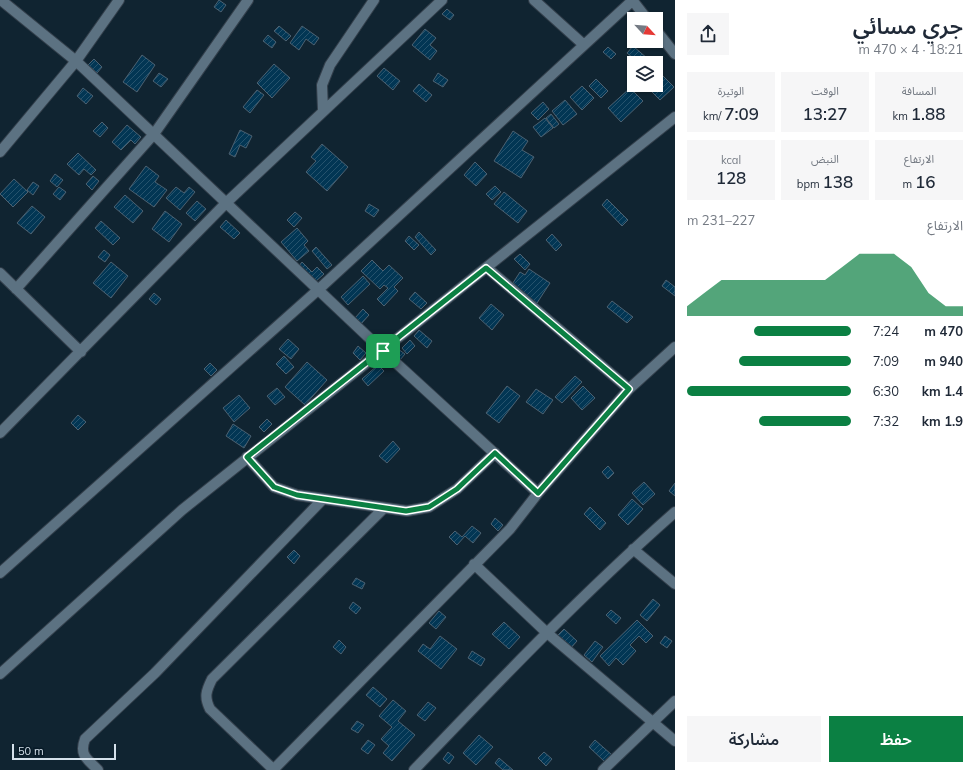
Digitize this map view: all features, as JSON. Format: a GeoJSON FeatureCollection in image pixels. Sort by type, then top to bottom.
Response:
{"type":"FeatureCollection","features":[{"type":"Feature","properties":{"kind":"street"},"geometry":{"type":"LineString","coordinates":[[1,0],[76,61],[383,351],[538,493]]}},
{"type":"Feature","properties":{"kind":"street"},"geometry":{"type":"LineString","coordinates":[[0,152],[76,61],[119,0]]}},
{"type":"Feature","properties":{"kind":"street"},"geometry":{"type":"LineString","coordinates":[[16,289],[154,134],[248,0]]}},
{"type":"Feature","properties":{"kind":"street"},"geometry":{"type":"LineString","coordinates":[[323,110],[322,86],[330,65],[374,0]]}},
{"type":"Feature","properties":{"kind":"street"},"geometry":{"type":"LineString","coordinates":[[0,433],[227,202],[323,110],[442,0]]}},
{"type":"Feature","properties":{"kind":"street"},"geometry":{"type":"LineString","coordinates":[[534,0],[584,45]]}},
{"type":"Feature","properties":{"kind":"street"},"geometry":{"type":"LineString","coordinates":[[0,573],[319,289],[633,0],[642,12]]}},
{"type":"Feature","properties":{"kind":"street"},"geometry":{"type":"LineString","coordinates":[[663,39],[675,54]]}},
{"type":"Feature","properties":{"kind":"street"},"geometry":{"type":"LineString","coordinates":[[0,674],[182,510],[675,117]]}},
{"type":"Feature","properties":{"kind":"street"},"geometry":{"type":"LineString","coordinates":[[486,268],[629,389]]}},
{"type":"Feature","properties":{"kind":"street"},"geometry":{"type":"LineString","coordinates":[[0,273],[81,352]]}},
{"type":"Feature","properties":{"kind":"street"},"geometry":{"type":"LineString","coordinates":[[383,509],[212,679],[205,692],[206,701],[210,709],[274,770],[474,564],[510,529],[538,493],[629,389],[675,347]]}},
{"type":"Feature","properties":{"kind":"street"},"geometry":{"type":"LineString","coordinates":[[247,457],[274,487],[297,495],[383,509],[406,511],[429,507],[457,489],[495,453]]}},
{"type":"Feature","properties":{"kind":"street"},"geometry":{"type":"LineString","coordinates":[[98,770],[83,753],[82,747],[85,739],[154,673],[323,499]]}},
{"type":"Feature","properties":{"kind":"street"},"geometry":{"type":"LineString","coordinates":[[414,770],[546,632],[675,512]]}},
{"type":"Feature","properties":{"kind":"street"},"geometry":{"type":"LineString","coordinates":[[634,549],[675,584]]}},
{"type":"Feature","properties":{"kind":"street"},"geometry":{"type":"LineString","coordinates":[[474,564],[546,632],[675,741]]}},
{"type":"Feature","properties":{"kind":"street"},"geometry":{"type":"LineString","coordinates":[[603,770],[675,702]]}},
{"type":"Feature","properties":{"kind":"building"},"geometry":{"type":"Polygon","coordinates":[[[219,0],[226,5],[221,12],[214,7],[219,0]]]}},
{"type":"Feature","properties":{"kind":"building"},"geometry":{"type":"Polygon","coordinates":[[[447,9],[454,15],[450,20],[442,14],[447,9]]]}},
{"type":"Feature","properties":{"kind":"building"},"geometry":{"type":"Polygon","coordinates":[[[279,26],[291,36],[286,41],[274,31],[279,26]]]}},
{"type":"Feature","properties":{"kind":"building"},"geometry":{"type":"Polygon","coordinates":[[[302,26],[319,38],[314,45],[306,39],[299,50],[290,43],[302,26]]]}},
{"type":"Feature","properties":{"kind":"building"},"geometry":{"type":"Polygon","coordinates":[[[425,29],[436,38],[430,45],[437,51],[430,60],[412,45],[425,29]]]}},
{"type":"Feature","properties":{"kind":"building"},"geometry":{"type":"Polygon","coordinates":[[[268,35],[276,42],[272,48],[263,41],[268,35]]]}},
{"type":"Feature","properties":{"kind":"building"},"geometry":{"type":"Polygon","coordinates":[[[608,47],[616,54],[611,59],[603,52],[608,47]]]}},
{"type":"Feature","properties":{"kind":"building"},"geometry":{"type":"Polygon","coordinates":[[[631,48],[635,48],[645,56],[631,56],[627,53],[631,48]]]}},
{"type":"Feature","properties":{"kind":"building"},"geometry":{"type":"Polygon","coordinates":[[[142,55],[155,65],[137,92],[123,82],[142,55]]]}},
{"type":"Feature","properties":{"kind":"building"},"geometry":{"type":"Polygon","coordinates":[[[94,59],[102,67],[97,73],[88,65],[94,59]]]}},
{"type":"Feature","properties":{"kind":"building"},"geometry":{"type":"Polygon","coordinates":[[[274,64],[290,78],[272,98],[257,83],[274,64]]]}},
{"type":"Feature","properties":{"kind":"building"},"geometry":{"type":"Polygon","coordinates":[[[384,68],[400,81],[393,90],[377,76],[384,68]]]}},
{"type":"Feature","properties":{"kind":"building"},"geometry":{"type":"Polygon","coordinates":[[[159,73],[168,79],[161,87],[153,81],[159,73]]]}},
{"type":"Feature","properties":{"kind":"building"},"geometry":{"type":"Polygon","coordinates":[[[438,73],[448,80],[443,87],[433,81],[438,73]]]}},
{"type":"Feature","properties":{"kind":"building"},"geometry":{"type":"Polygon","coordinates":[[[663,76],[674,87],[660,100],[652,92],[663,92],[663,76]]]}},
{"type":"Feature","properties":{"kind":"building"},"geometry":{"type":"Polygon","coordinates":[[[596,79],[608,91],[601,98],[589,86],[596,79]]]}},
{"type":"Feature","properties":{"kind":"building"},"geometry":{"type":"Polygon","coordinates":[[[419,84],[432,95],[426,102],[413,91],[419,84]]]}},
{"type":"Feature","properties":{"kind":"building"},"geometry":{"type":"Polygon","coordinates":[[[582,86],[594,98],[582,110],[570,97],[582,86]]]}},
{"type":"Feature","properties":{"kind":"building"},"geometry":{"type":"Polygon","coordinates":[[[83,88],[93,96],[86,104],[77,96],[83,88]]]}},
{"type":"Feature","properties":{"kind":"building"},"geometry":{"type":"Polygon","coordinates":[[[257,90],[264,95],[250,113],[243,107],[257,90]]]}},
{"type":"Feature","properties":{"kind":"building"},"geometry":{"type":"Polygon","coordinates":[[[627,91],[627,92],[634,92],[643,101],[621,122],[608,108],[627,91]]]}},
{"type":"Feature","properties":{"kind":"building"},"geometry":{"type":"Polygon","coordinates":[[[565,100],[577,114],[563,125],[552,111],[565,100]]]}},
{"type":"Feature","properties":{"kind":"building"},"geometry":{"type":"Polygon","coordinates":[[[543,102],[549,109],[538,120],[531,113],[543,102]]]}},
{"type":"Feature","properties":{"kind":"building"},"geometry":{"type":"Polygon","coordinates":[[[551,114],[559,124],[554,128],[546,118],[551,114]]]}},
{"type":"Feature","properties":{"kind":"building"},"geometry":{"type":"Polygon","coordinates":[[[545,118],[553,128],[541,137],[533,127],[545,118]]]}},
{"type":"Feature","properties":{"kind":"building"},"geometry":{"type":"Polygon","coordinates":[[[102,122],[108,128],[100,137],[93,131],[102,122]]]}},
{"type":"Feature","properties":{"kind":"building"},"geometry":{"type":"Polygon","coordinates":[[[127,125],[141,137],[135,144],[131,140],[121,150],[112,142],[127,125]]]}},
{"type":"Feature","properties":{"kind":"building"},"geometry":{"type":"Polygon","coordinates":[[[240,130],[252,136],[246,148],[240,145],[235,157],[229,154],[240,130]]]}},
{"type":"Feature","properties":{"kind":"building"},"geometry":{"type":"Polygon","coordinates":[[[513,131],[528,141],[522,150],[534,157],[521,178],[494,161],[513,131]]]}},
{"type":"Feature","properties":{"kind":"building"},"geometry":{"type":"Polygon","coordinates":[[[322,144],[348,167],[327,191],[306,172],[316,161],[311,157],[322,144]]]}},
{"type":"Feature","properties":{"kind":"building"},"geometry":{"type":"Polygon","coordinates":[[[78,153],[96,170],[91,175],[84,169],[79,175],[67,164],[78,153]]]}},
{"type":"Feature","properties":{"kind":"building"},"geometry":{"type":"Polygon","coordinates":[[[475,162],[487,174],[476,186],[464,175],[475,162]]]}},
{"type":"Feature","properties":{"kind":"building"},"geometry":{"type":"Polygon","coordinates":[[[146,166],[159,176],[155,182],[167,190],[154,207],[129,189],[146,166]]]}},
{"type":"Feature","properties":{"kind":"building"},"geometry":{"type":"Polygon","coordinates":[[[55,174],[63,180],[57,187],[50,181],[55,174]]]}},
{"type":"Feature","properties":{"kind":"building"},"geometry":{"type":"Polygon","coordinates":[[[93,176],[99,181],[92,190],[86,184],[93,176]]]}},
{"type":"Feature","properties":{"kind":"building"},"geometry":{"type":"Polygon","coordinates":[[[14,179],[28,192],[13,207],[0,194],[14,179]]]}},
{"type":"Feature","properties":{"kind":"building"},"geometry":{"type":"Polygon","coordinates":[[[33,182],[39,186],[33,195],[27,190],[33,182]]]}},
{"type":"Feature","properties":{"kind":"building"},"geometry":{"type":"Polygon","coordinates":[[[495,186],[501,192],[492,200],[486,194],[495,186]]]}},
{"type":"Feature","properties":{"kind":"building"},"geometry":{"type":"Polygon","coordinates":[[[59,187],[66,192],[60,200],[53,194],[59,187]]]}},
{"type":"Feature","properties":{"kind":"building"},"geometry":{"type":"Polygon","coordinates":[[[176,187],[184,193],[189,187],[195,192],[180,210],[166,198],[176,187]]]}},
{"type":"Feature","properties":{"kind":"building"},"geometry":{"type":"Polygon","coordinates":[[[504,192],[527,211],[518,223],[494,204],[504,192]]]}},
{"type":"Feature","properties":{"kind":"building"},"geometry":{"type":"Polygon","coordinates":[[[125,195],[143,211],[133,223],[114,207],[125,195]]]}},
{"type":"Feature","properties":{"kind":"building"},"geometry":{"type":"Polygon","coordinates":[[[607,199],[628,220],[622,226],[602,205],[607,199]]]}},
{"type":"Feature","properties":{"kind":"building"},"geometry":{"type":"Polygon","coordinates":[[[197,201],[206,209],[195,221],[186,213],[197,201]]]}},
{"type":"Feature","properties":{"kind":"building"},"geometry":{"type":"Polygon","coordinates":[[[369,204],[379,210],[374,217],[365,211],[369,204]]]}},
{"type":"Feature","properties":{"kind":"building"},"geometry":{"type":"Polygon","coordinates":[[[32,206],[45,217],[31,234],[17,223],[32,206]]]}},
{"type":"Feature","properties":{"kind":"building"},"geometry":{"type":"Polygon","coordinates":[[[165,211],[182,224],[169,242],[152,229],[165,211]]]}},
{"type":"Feature","properties":{"kind":"building"},"geometry":{"type":"Polygon","coordinates":[[[295,212],[302,218],[294,227],[287,220],[295,212]]]}},
{"type":"Feature","properties":{"kind":"building"},"geometry":{"type":"Polygon","coordinates":[[[226,220],[240,233],[234,239],[220,227],[226,220]]]}},
{"type":"Feature","properties":{"kind":"building"},"geometry":{"type":"Polygon","coordinates":[[[101,221],[120,238],[113,245],[95,228],[101,221]]]}},
{"type":"Feature","properties":{"kind":"building"},"geometry":{"type":"Polygon","coordinates":[[[297,228],[308,241],[304,245],[309,251],[297,261],[281,242],[297,228]]]}},
{"type":"Feature","properties":{"kind":"building"},"geometry":{"type":"Polygon","coordinates":[[[419,232],[436,250],[431,255],[415,237],[419,232]]]}},
{"type":"Feature","properties":{"kind":"building"},"geometry":{"type":"Polygon","coordinates":[[[552,234],[562,245],[556,251],[546,240],[552,234]]]}},
{"type":"Feature","properties":{"kind":"building"},"geometry":{"type":"Polygon","coordinates":[[[409,236],[419,245],[414,250],[405,241],[409,236]]]}},
{"type":"Feature","properties":{"kind":"building"},"geometry":{"type":"Polygon","coordinates":[[[316,247],[332,265],[327,269],[312,251],[316,247]]]}},
{"type":"Feature","properties":{"kind":"building"},"geometry":{"type":"Polygon","coordinates":[[[104,250],[110,255],[105,262],[98,257],[104,250]]]}},
{"type":"Feature","properties":{"kind":"building"},"geometry":{"type":"Polygon","coordinates":[[[520,254],[530,264],[525,270],[514,259],[520,254]]]}},
{"type":"Feature","properties":{"kind":"building"},"geometry":{"type":"Polygon","coordinates":[[[372,260],[383,271],[389,265],[403,278],[394,287],[398,291],[384,306],[377,299],[388,288],[384,285],[380,289],[361,271],[372,260]]]}},
{"type":"Feature","properties":{"kind":"building"},"geometry":{"type":"Polygon","coordinates":[[[111,262],[128,276],[111,298],[93,283],[111,262]]]}},
{"type":"Feature","properties":{"kind":"building"},"geometry":{"type":"Polygon","coordinates":[[[302,262],[312,272],[317,267],[324,274],[315,282],[299,266],[302,262]]]}},
{"type":"Feature","properties":{"kind":"building"},"geometry":{"type":"Polygon","coordinates":[[[529,269],[550,283],[537,303],[511,286],[520,272],[525,275],[529,269]]]}},
{"type":"Feature","properties":{"kind":"building"},"geometry":{"type":"Polygon","coordinates":[[[363,276],[370,284],[348,305],[341,297],[363,276]]]}},
{"type":"Feature","properties":{"kind":"building"},"geometry":{"type":"Polygon","coordinates":[[[666,280],[675,287],[675,296],[662,286],[666,280]]]}},
{"type":"Feature","properties":{"kind":"building"},"geometry":{"type":"Polygon","coordinates":[[[415,292],[427,303],[421,309],[409,299],[415,292]]]}},
{"type":"Feature","properties":{"kind":"building"},"geometry":{"type":"Polygon","coordinates":[[[154,293],[161,299],[156,305],[149,299],[154,293]]]}},
{"type":"Feature","properties":{"kind":"building"},"geometry":{"type":"Polygon","coordinates":[[[612,301],[633,317],[627,323],[607,307],[612,301]]]}},
{"type":"Feature","properties":{"kind":"building"},"geometry":{"type":"Polygon","coordinates":[[[491,304],[504,315],[492,330],[479,318],[491,304]]]}},
{"type":"Feature","properties":{"kind":"building"},"geometry":{"type":"Polygon","coordinates":[[[363,309],[369,315],[361,324],[355,318],[363,309]]]}},
{"type":"Feature","properties":{"kind":"building"},"geometry":{"type":"Polygon","coordinates":[[[419,330],[432,341],[427,348],[414,336],[419,330]]]}},
{"type":"Feature","properties":{"kind":"building"},"geometry":{"type":"Polygon","coordinates":[[[288,339],[299,349],[291,359],[279,349],[288,339]]]}},
{"type":"Feature","properties":{"kind":"building"},"geometry":{"type":"Polygon","coordinates":[[[410,340],[415,346],[407,354],[402,348],[410,340]]]}},
{"type":"Feature","properties":{"kind":"building"},"geometry":{"type":"Polygon","coordinates":[[[358,346],[366,353],[360,360],[353,353],[358,346]]]}},
{"type":"Feature","properties":{"kind":"building"},"geometry":{"type":"Polygon","coordinates":[[[398,349],[405,354],[400,360],[393,355],[398,349]]]}},
{"type":"Feature","properties":{"kind":"building"},"geometry":{"type":"Polygon","coordinates":[[[284,356],[294,367],[286,374],[276,364],[284,356]]]}},
{"type":"Feature","properties":{"kind":"building"},"geometry":{"type":"Polygon","coordinates":[[[307,362],[327,380],[305,405],[285,387],[307,362]]]}},
{"type":"Feature","properties":{"kind":"building"},"geometry":{"type":"Polygon","coordinates":[[[210,363],[217,370],[211,376],[204,369],[210,363]]]}},
{"type":"Feature","properties":{"kind":"building"},"geometry":{"type":"Polygon","coordinates":[[[378,365],[384,371],[368,386],[362,379],[378,365]]]}},
{"type":"Feature","properties":{"kind":"building"},"geometry":{"type":"Polygon","coordinates":[[[575,376],[582,382],[562,403],[555,397],[575,376]]]}},
{"type":"Feature","properties":{"kind":"building"},"geometry":{"type":"Polygon","coordinates":[[[507,386],[520,396],[499,423],[486,413],[507,386]]]}},
{"type":"Feature","properties":{"kind":"building"},"geometry":{"type":"Polygon","coordinates":[[[583,386],[595,398],[582,410],[571,398],[583,386]]]}},
{"type":"Feature","properties":{"kind":"building"},"geometry":{"type":"Polygon","coordinates":[[[277,388],[285,397],[275,405],[267,396],[277,388]]]}},
{"type":"Feature","properties":{"kind":"building"},"geometry":{"type":"Polygon","coordinates":[[[536,389],[553,400],[543,414],[526,402],[536,389]]]}},
{"type":"Feature","properties":{"kind":"building"},"geometry":{"type":"Polygon","coordinates":[[[239,395],[250,408],[234,422],[223,408],[239,395]]]}},
{"type":"Feature","properties":{"kind":"building"},"geometry":{"type":"Polygon","coordinates":[[[78,415],[86,422],[78,430],[71,423],[78,415]]]}},
{"type":"Feature","properties":{"kind":"building"},"geometry":{"type":"Polygon","coordinates":[[[267,419],[272,424],[264,432],[259,427],[267,419]]]}},
{"type":"Feature","properties":{"kind":"building"},"geometry":{"type":"Polygon","coordinates":[[[233,424],[251,436],[244,448],[226,436],[233,424]]]}},
{"type":"Feature","properties":{"kind":"building"},"geometry":{"type":"Polygon","coordinates":[[[393,441],[400,449],[387,463],[379,456],[393,441]]]}},
{"type":"Feature","properties":{"kind":"building"},"geometry":{"type":"Polygon","coordinates":[[[608,466],[614,473],[608,479],[602,472],[608,466]]]}},
{"type":"Feature","properties":{"kind":"building"},"geometry":{"type":"Polygon","coordinates":[[[644,482],[655,494],[643,505],[632,493],[644,482]]]}},
{"type":"Feature","properties":{"kind":"building"},"geometry":{"type":"Polygon","coordinates":[[[675,483],[675,496],[669,491],[675,483]]]}},
{"type":"Feature","properties":{"kind":"building"},"geometry":{"type":"Polygon","coordinates":[[[632,499],[643,509],[628,525],[618,515],[632,499]]]}},
{"type":"Feature","properties":{"kind":"building"},"geometry":{"type":"Polygon","coordinates":[[[590,507],[606,523],[600,530],[584,514],[590,507]]]}},
{"type":"Feature","properties":{"kind":"building"},"geometry":{"type":"Polygon","coordinates":[[[495,518],[503,525],[498,531],[491,524],[495,518]]]}},
{"type":"Feature","properties":{"kind":"building"},"geometry":{"type":"Polygon","coordinates":[[[472,526],[481,533],[473,543],[465,536],[457,545],[449,537],[455,531],[462,537],[472,526]]]}},
{"type":"Feature","properties":{"kind":"building"},"geometry":{"type":"Polygon","coordinates":[[[294,550],[300,556],[294,564],[287,557],[294,550]]]}},
{"type":"Feature","properties":{"kind":"building"},"geometry":{"type":"Polygon","coordinates":[[[356,578],[365,583],[362,589],[352,584],[356,578]]]}},
{"type":"Feature","properties":{"kind":"building"},"geometry":{"type":"Polygon","coordinates":[[[653,599],[660,605],[647,621],[640,615],[653,599]]]}},
{"type":"Feature","properties":{"kind":"building"},"geometry":{"type":"Polygon","coordinates":[[[353,602],[361,608],[356,614],[349,608],[353,602]]]}},
{"type":"Feature","properties":{"kind":"building"},"geometry":{"type":"Polygon","coordinates":[[[611,610],[621,618],[616,624],[606,615],[611,610]]]}},
{"type":"Feature","properties":{"kind":"building"},"geometry":{"type":"Polygon","coordinates":[[[439,611],[446,617],[436,629],[429,623],[439,611]]]}},
{"type":"Feature","properties":{"kind":"building"},"geometry":{"type":"Polygon","coordinates":[[[637,620],[653,636],[646,643],[639,636],[630,645],[636,651],[623,665],[616,658],[609,666],[600,656],[637,620]]]}},
{"type":"Feature","properties":{"kind":"building"},"geometry":{"type":"Polygon","coordinates":[[[504,622],[520,637],[509,649],[492,634],[504,622]]]}},
{"type":"Feature","properties":{"kind":"building"},"geometry":{"type":"Polygon","coordinates":[[[564,629],[577,641],[570,649],[557,636],[564,629]]]}},
{"type":"Feature","properties":{"kind":"building"},"geometry":{"type":"Polygon","coordinates":[[[440,636],[457,649],[441,669],[418,651],[423,644],[430,649],[440,636]]]}},
{"type":"Feature","properties":{"kind":"building"},"geometry":{"type":"Polygon","coordinates":[[[665,636],[672,641],[667,648],[660,643],[665,636]]]}},
{"type":"Feature","properties":{"kind":"building"},"geometry":{"type":"Polygon","coordinates":[[[339,640],[346,647],[341,654],[333,647],[339,640]]]}},
{"type":"Feature","properties":{"kind":"building"},"geometry":{"type":"Polygon","coordinates":[[[595,641],[603,647],[592,662],[584,655],[595,641]]]}},
{"type":"Feature","properties":{"kind":"building"},"geometry":{"type":"Polygon","coordinates":[[[472,651],[485,659],[481,666],[468,658],[472,651]]]}},
{"type":"Feature","properties":{"kind":"building"},"geometry":{"type":"Polygon","coordinates":[[[373,687],[387,699],[380,707],[366,695],[373,687]]]}},
{"type":"Feature","properties":{"kind":"building"},"geometry":{"type":"Polygon","coordinates":[[[393,700],[406,711],[398,721],[415,735],[392,761],[383,753],[389,746],[381,739],[392,727],[379,716],[393,700]]]}},
{"type":"Feature","properties":{"kind":"building"},"geometry":{"type":"Polygon","coordinates":[[[428,702],[436,708],[425,721],[417,715],[428,702]]]}},
{"type":"Feature","properties":{"kind":"building"},"geometry":{"type":"Polygon","coordinates":[[[357,721],[364,725],[358,733],[351,729],[357,721]]]}},
{"type":"Feature","properties":{"kind":"building"},"geometry":{"type":"Polygon","coordinates":[[[479,735],[493,747],[476,765],[463,753],[479,735]]]}},
{"type":"Feature","properties":{"kind":"building"},"geometry":{"type":"Polygon","coordinates":[[[368,740],[375,745],[368,754],[361,749],[368,740]]]}},
{"type":"Feature","properties":{"kind":"building"},"geometry":{"type":"Polygon","coordinates":[[[595,740],[612,755],[605,762],[589,747],[595,740]]]}},
{"type":"Feature","properties":{"kind":"building"},"geometry":{"type":"Polygon","coordinates":[[[448,752],[454,757],[449,764],[443,759],[448,752]]]}},
{"type":"Feature","properties":{"kind":"building"},"geometry":{"type":"Polygon","coordinates":[[[544,752],[552,759],[546,766],[538,758],[544,752]]]}},
{"type":"Feature","properties":{"kind":"building"},"geometry":{"type":"Polygon","coordinates":[[[499,758],[513,770],[503,770],[495,763],[499,758]]]}},
{"type":"Feature","properties":{"kind":"route"},"geometry":{"type":"LineString","coordinates":[[486,268],[629,389],[538,493],[495,453],[457,489],[429,507],[406,511],[383,509],[297,495],[274,487],[263,477],[247,457],[383,351],[486,268]]}}]}
